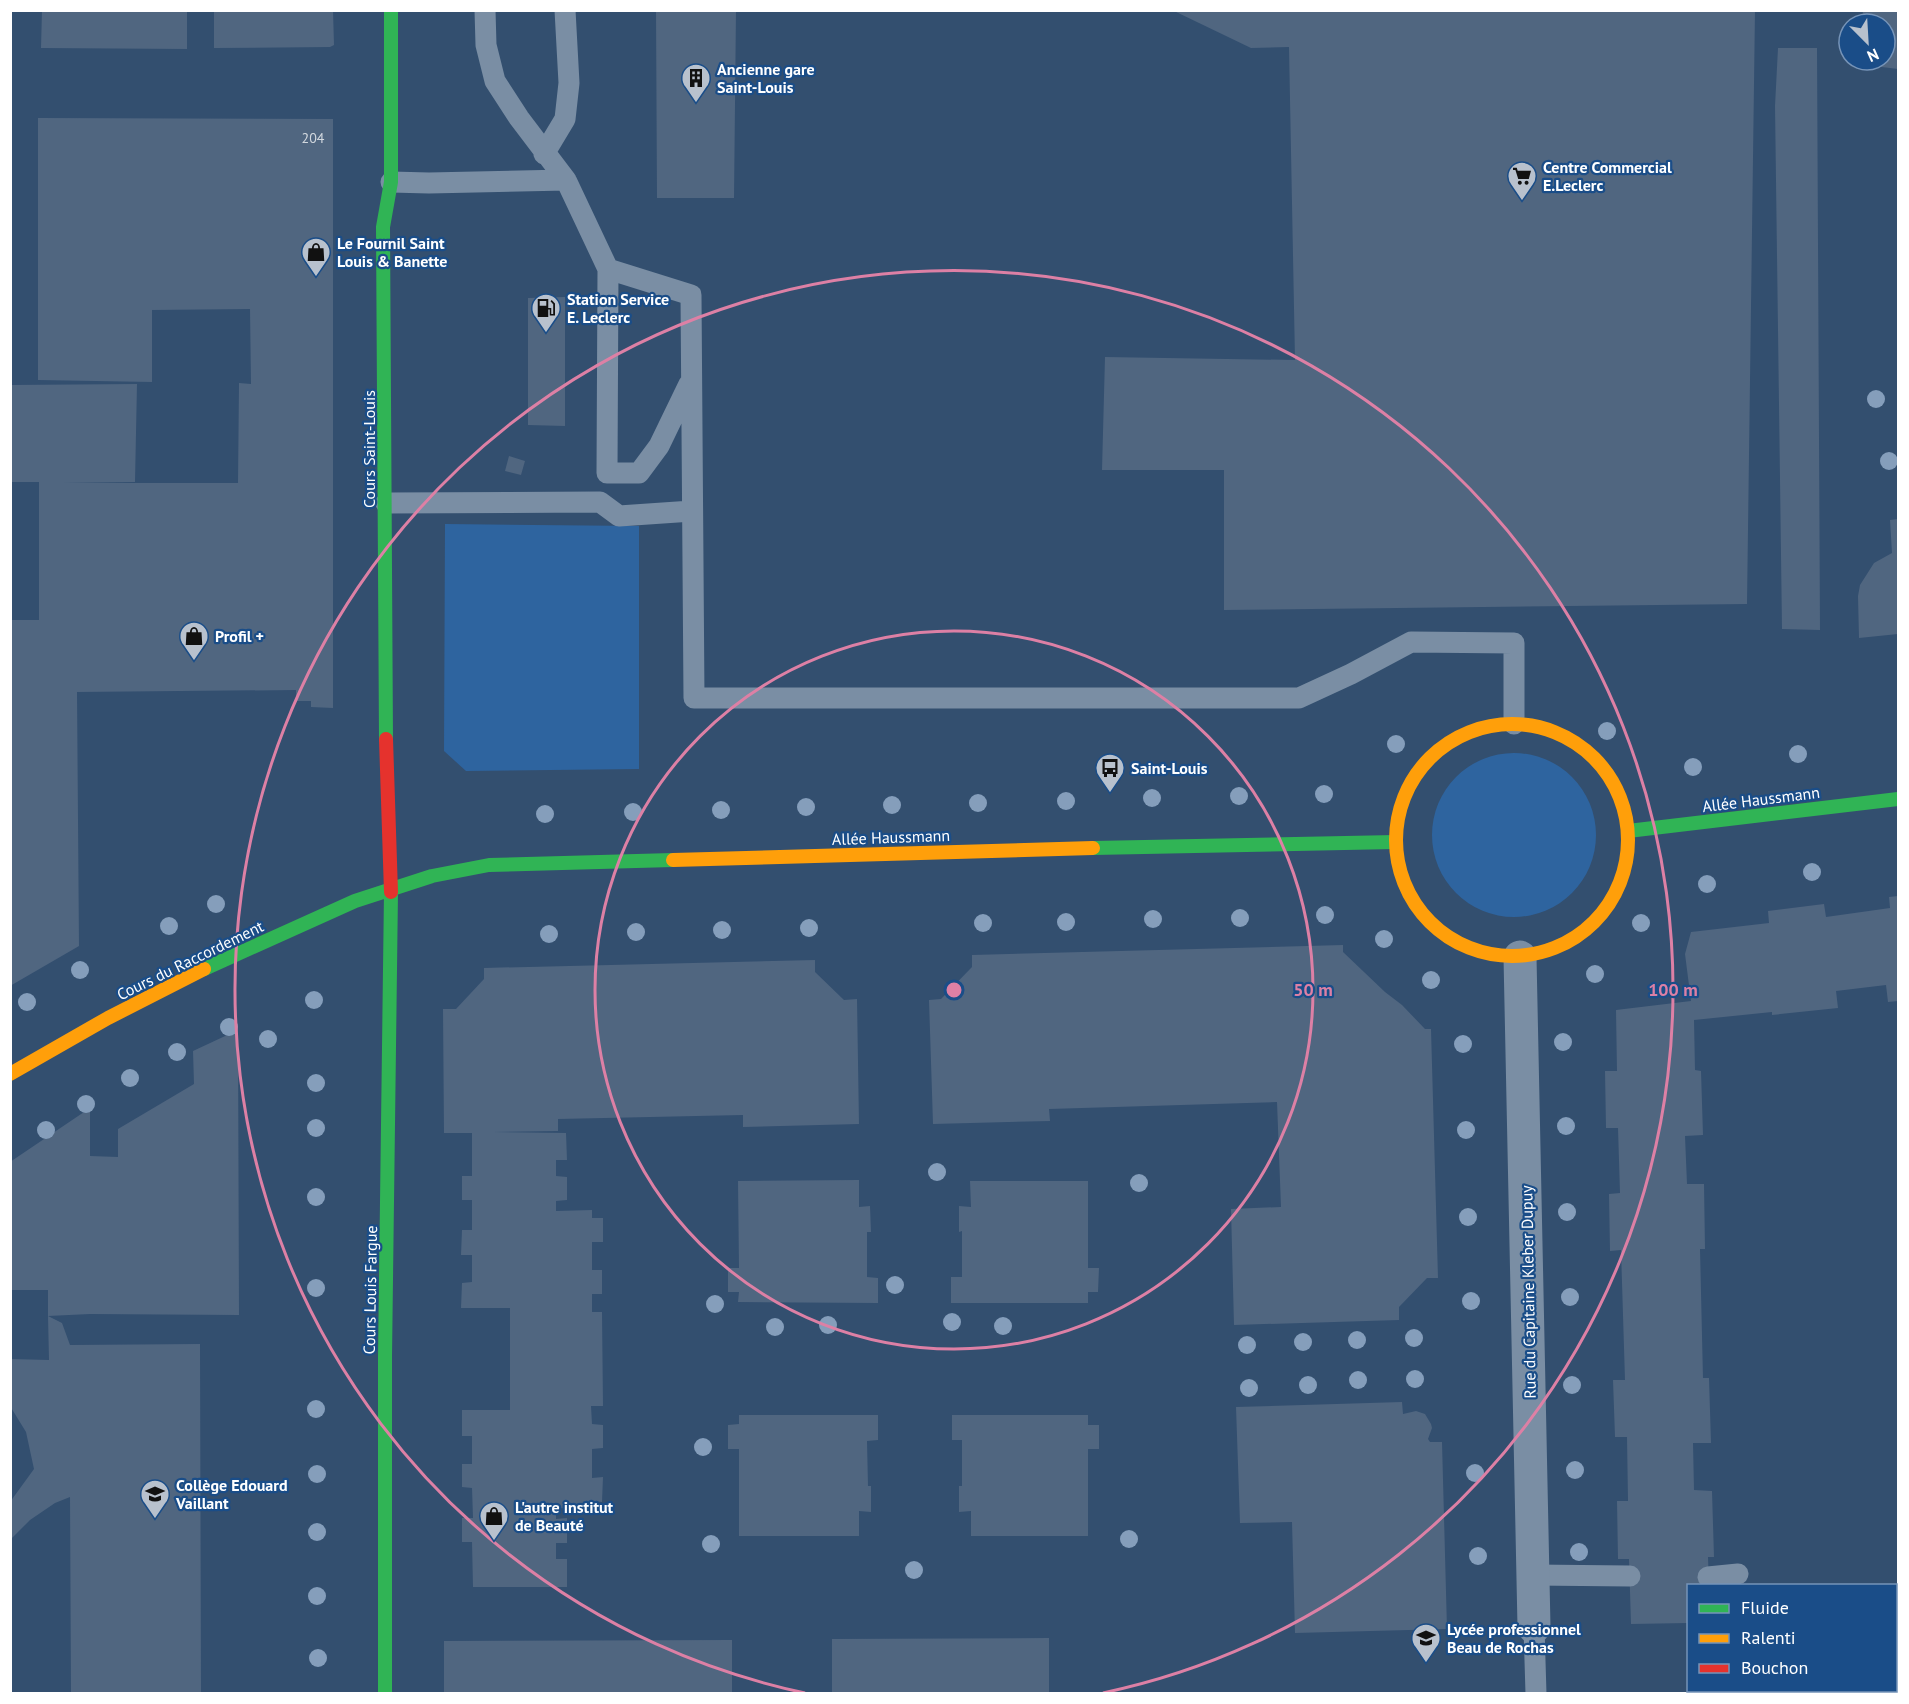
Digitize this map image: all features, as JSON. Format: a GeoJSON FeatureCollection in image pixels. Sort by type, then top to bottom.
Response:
{"type":"FeatureCollection","features":[{"type":"Feature","properties":{"kind":"street","name":"Cours Saint-Louis"},"geometry":{"type":"LineString","coordinates":[[391,10],[391,182],[383,226],[386,789],[391,887]]}},
{"type":"Feature","properties":{"kind":"street"},"geometry":{"type":"LineString","coordinates":[[1514,724],[1550,730],[1580,746],[1604,769],[1621,798],[1628,831],[1625,867],[1611,901],[1587,929],[1556,948],[1521,957],[1483,953],[1448,938],[1420,913],[1401,879],[1395,842],[1401,804],[1418,771],[1445,745],[1479,728],[1514,724]]}},
{"type":"Feature","properties":{"kind":"street","name":"Allée Haussmann"},"geometry":{"type":"LineString","coordinates":[[1628,831],[1899,799]]}},
{"type":"Feature","properties":{"kind":"street","name":"Allée Haussmann"},"geometry":{"type":"LineString","coordinates":[[391,887],[451,870],[489,865],[1395,842]]}},
{"type":"Feature","properties":{"kind":"street","name":"Cours du Raccordement"},"geometry":{"type":"LineString","coordinates":[[10,1074],[68,1040],[208,967],[340,907],[391,887]]}},
{"type":"Feature","properties":{"kind":"street","name":"Cours Louis Fargue"},"geometry":{"type":"LineString","coordinates":[[385,1694],[385,1357],[391,887]]}},
{"type":"Feature","properties":{"kind":"street","name":"Rue du Capitaine Kleber Dupuy"},"geometry":{"type":"LineString","coordinates":[[1521,957],[1534,1627]]}},
{"type":"Feature","properties":{"kind":"lane"},"geometry":{"type":"LineString","coordinates":[[485,10],[486,45],[495,81],[544,154],[566,180],[608,269],[607,473],[639,473],[659,446],[691,378]]}},
{"type":"Feature","properties":{"kind":"lane"},"geometry":{"type":"LineString","coordinates":[[544,154],[565,119],[569,83],[565,10]]}},
{"type":"Feature","properties":{"kind":"lane"},"geometry":{"type":"LineString","coordinates":[[391,182],[566,180]]}},
{"type":"Feature","properties":{"kind":"lane"},"geometry":{"type":"LineString","coordinates":[[608,269],[691,295],[694,698],[1299,698],[1411,642],[1514,643],[1514,724]]}},
{"type":"Feature","properties":{"kind":"lane"},"geometry":{"type":"LineString","coordinates":[[386,503],[600,502],[619,516],[692,511]]}},
{"type":"Feature","properties":{"kind":"lane"},"geometry":{"type":"LineString","coordinates":[[1708,1577],[1738,1574]]}},
{"type":"Feature","properties":{"kind":"lane"},"geometry":{"type":"LineString","coordinates":[[1533,1575],[1630,1576]]}},
{"type":"Feature","properties":{"kind":"lane"},"geometry":{"type":"LineString","coordinates":[[1534,1627],[1536,1694]]}},
{"type":"Feature","properties":{"kind":"shaded area"},"geometry":{"type":"Polygon","coordinates":[[[445,524],[639,526],[639,769],[466,771],[444,751],[445,524]]]}},
{"type":"Feature","properties":{"kind":"shaded area"},"geometry":{"type":"Polygon","coordinates":[[[1514,753],[1530,754],[1545,759],[1572,777],[1590,804],[1595,819],[1595,851],[1590,866],[1572,893],[1545,911],[1530,916],[1514,917],[1498,916],[1483,911],[1456,893],[1438,866],[1433,851],[1432,835],[1433,819],[1438,804],[1456,777],[1483,759],[1498,754],[1514,753]]]}},
{"type":"Feature","properties":{"kind":"building"},"geometry":{"type":"Polygon","coordinates":[[[42,10],[187,10],[187,49],[41,48],[42,10]]]}},
{"type":"Feature","properties":{"kind":"building"},"geometry":{"type":"Polygon","coordinates":[[[214,10],[333,10],[334,45],[330,47],[214,48],[214,10]]]}},
{"type":"Feature","properties":{"kind":"building","name":"Ancienne gare Saint-Louis"},"geometry":{"type":"Polygon","coordinates":[[[656,10],[736,10],[734,198],[657,198],[656,10]]]}},
{"type":"Feature","properties":{"kind":"building","name":"Centre Commercial E.Leclerc"},"geometry":{"type":"Polygon","coordinates":[[[1172,10],[1755,10],[1747,604],[1224,610],[1224,470],[1102,470],[1105,357],[1295,360],[1289,47],[1251,48],[1172,10]]]}},
{"type":"Feature","properties":{"kind":"building"},"geometry":{"type":"Polygon","coordinates":[[[1863,10],[1898,10],[1898,69],[1897,12],[1863,12],[1863,10]]]}},
{"type":"Feature","properties":{"kind":"building"},"geometry":{"type":"Polygon","coordinates":[[[1778,48],[1817,48],[1820,630],[1782,629],[1775,106],[1778,48]]]}},
{"type":"Feature","properties":{"kind":"building"},"geometry":{"type":"Polygon","coordinates":[[[38,118],[333,119],[333,708],[311,707],[311,701],[296,701],[296,690],[77,692],[79,946],[10,986],[10,620],[39,620],[39,482],[10,482],[10,385],[137,384],[135,482],[64,483],[238,483],[239,383],[251,384],[250,309],[152,310],[152,382],[38,380],[38,118]]]}},
{"type":"Feature","properties":{"kind":"building","name":"Station Service E. Leclerc"},"geometry":{"type":"Polygon","coordinates":[[[565,297],[565,426],[528,425],[528,298],[565,297]]]}},
{"type":"Feature","properties":{"kind":"building"},"geometry":{"type":"Polygon","coordinates":[[[509,456],[525,461],[521,475],[505,471],[509,456]]]}},
{"type":"Feature","properties":{"kind":"building"},"geometry":{"type":"Polygon","coordinates":[[[1898,519],[1898,634],[1859,638],[1860,585],[1874,563],[1892,553],[1890,520],[1898,519]]]}},
{"type":"Feature","properties":{"kind":"building"},"geometry":{"type":"Polygon","coordinates":[[[1898,896],[1898,1001],[1888,1002],[1886,985],[1836,991],[1838,1008],[1694,1020],[1695,1070],[1701,1071],[1703,1135],[1685,1136],[1687,1184],[1704,1184],[1705,1249],[1700,1249],[1703,1378],[1709,1378],[1711,1443],[1693,1443],[1694,1490],[1712,1491],[1714,1557],[1708,1557],[1709,1584],[1687,1584],[1687,1623],[1631,1624],[1629,1559],[1618,1559],[1617,1501],[1628,1501],[1627,1437],[1615,1437],[1613,1380],[1625,1380],[1621,1250],[1610,1251],[1609,1194],[1620,1193],[1618,1128],[1606,1128],[1605,1071],[1617,1071],[1616,1010],[1691,1001],[1685,954],[1691,932],[1769,923],[1768,911],[1824,904],[1826,917],[1890,908],[1889,897],[1898,896]]]}},
{"type":"Feature","properties":{"kind":"building"},"geometry":{"type":"Polygon","coordinates":[[[1343,945],[1343,952],[1425,1029],[1431,1029],[1438,1278],[1427,1278],[1399,1307],[1399,1320],[1234,1325],[1231,1209],[1281,1207],[1277,1102],[1049,1109],[1050,1121],[933,1124],[929,1000],[941,999],[972,967],[972,955],[1343,945]]]}},
{"type":"Feature","properties":{"kind":"building"},"geometry":{"type":"Polygon","coordinates":[[[815,960],[815,972],[844,1000],[857,999],[859,1124],[743,1127],[743,1115],[558,1119],[558,1131],[493,1132],[566,1133],[567,1160],[556,1160],[556,1176],[567,1177],[567,1200],[556,1201],[556,1211],[592,1210],[592,1218],[603,1218],[603,1242],[592,1242],[592,1270],[602,1270],[602,1294],[592,1294],[592,1312],[602,1312],[603,1406],[591,1406],[592,1424],[603,1425],[603,1448],[592,1449],[592,1478],[603,1477],[602,1502],[592,1501],[592,1509],[556,1508],[556,1519],[567,1518],[567,1543],[556,1543],[556,1559],[567,1559],[567,1587],[473,1587],[472,1542],[462,1542],[462,1518],[473,1518],[472,1488],[462,1487],[462,1464],[472,1464],[472,1436],[462,1436],[462,1410],[510,1410],[510,1308],[461,1308],[462,1283],[472,1282],[472,1255],[461,1255],[462,1230],[472,1230],[472,1200],[462,1200],[462,1176],[472,1176],[472,1133],[444,1133],[443,1009],[456,1009],[484,979],[484,968],[815,960]]]}},
{"type":"Feature","properties":{"kind":"building"},"geometry":{"type":"Polygon","coordinates":[[[238,1030],[239,1315],[48,1316],[48,1290],[10,1290],[10,1162],[90,1108],[90,1156],[118,1157],[118,1129],[194,1084],[193,1051],[238,1030]]]}},
{"type":"Feature","properties":{"kind":"building"},"geometry":{"type":"Polygon","coordinates":[[[859,1180],[859,1207],[870,1206],[871,1232],[867,1232],[867,1277],[878,1278],[878,1303],[738,1302],[739,1292],[728,1292],[728,1268],[739,1268],[738,1181],[859,1180]]]}},
{"type":"Feature","properties":{"kind":"building"},"geometry":{"type":"Polygon","coordinates":[[[970,1181],[1088,1181],[1088,1268],[1099,1268],[1098,1292],[1088,1292],[1088,1303],[951,1303],[951,1277],[962,1277],[962,1231],[959,1232],[959,1206],[971,1207],[970,1181]]]}},
{"type":"Feature","properties":{"kind":"building"},"geometry":{"type":"Polygon","coordinates":[[[48,1316],[62,1323],[70,1345],[200,1344],[201,1694],[71,1694],[70,1497],[55,1503],[30,1520],[10,1540],[10,1502],[34,1469],[26,1432],[10,1406],[10,1359],[49,1360],[48,1316]]]}},
{"type":"Feature","properties":{"kind":"building"},"geometry":{"type":"Polygon","coordinates":[[[1402,1402],[1403,1414],[1416,1411],[1425,1414],[1432,1428],[1428,1439],[1430,1442],[1442,1442],[1447,1629],[1295,1633],[1292,1522],[1240,1523],[1236,1407],[1402,1402]]]}},
{"type":"Feature","properties":{"kind":"building"},"geometry":{"type":"Polygon","coordinates":[[[739,1415],[878,1415],[878,1440],[867,1441],[871,1512],[859,1511],[859,1536],[739,1536],[739,1449],[728,1449],[728,1425],[739,1424],[739,1415]]]}},
{"type":"Feature","properties":{"kind":"building"},"geometry":{"type":"Polygon","coordinates":[[[952,1415],[1088,1415],[1088,1425],[1099,1425],[1099,1449],[1088,1449],[1088,1536],[971,1536],[971,1511],[959,1512],[959,1486],[962,1486],[962,1440],[952,1440],[952,1415]]]}},
{"type":"Feature","properties":{"kind":"building"},"geometry":{"type":"Polygon","coordinates":[[[1049,1638],[1049,1694],[832,1694],[832,1639],[1049,1638]]]}},
{"type":"Feature","properties":{"kind":"building"},"geometry":{"type":"Polygon","coordinates":[[[732,1640],[732,1694],[444,1694],[444,1641],[732,1640]]]}},
{"type":"Feature","properties":{"kind":"traffic: fast"},"geometry":{"type":"LineString","coordinates":[[386,739],[383,227],[391,182],[391,10]]}},
{"type":"Feature","properties":{"kind":"traffic: fast"},"geometry":{"type":"LineString","coordinates":[[1628,831],[1898,799]]}},
{"type":"Feature","properties":{"kind":"traffic: fast"},"geometry":{"type":"LineString","coordinates":[[1093,848],[1395,842]]}},
{"type":"Feature","properties":{"kind":"traffic: fast"},"geometry":{"type":"LineString","coordinates":[[204,969],[355,901],[432,876],[489,865],[673,860]]}},
{"type":"Feature","properties":{"kind":"traffic: fast"},"geometry":{"type":"LineString","coordinates":[[385,1694],[385,1357],[391,892]]}},
{"type":"Feature","properties":{"kind":"traffic: slow"},"geometry":{"type":"LineString","coordinates":[[1512,724],[1535,726],[1556,733],[1567,738],[1594,758],[1614,785],[1619,796],[1626,817],[1628,840],[1626,863],[1619,884],[1614,895],[1594,922],[1567,942],[1556,947],[1535,954],[1512,956],[1489,954],[1468,947],[1457,942],[1430,922],[1410,895],[1405,884],[1398,863],[1396,840],[1398,817],[1405,796],[1410,785],[1430,758],[1457,738],[1468,733],[1489,726],[1512,724]]}},
{"type":"Feature","properties":{"kind":"traffic: slow"},"geometry":{"type":"LineString","coordinates":[[673,860],[1093,848]]}},
{"type":"Feature","properties":{"kind":"traffic: slow"},"geometry":{"type":"LineString","coordinates":[[10,1074],[108,1018],[204,969]]}},
{"type":"Feature","properties":{"kind":"traffic: jam"},"geometry":{"type":"LineString","coordinates":[[386,739],[391,892]]}},
{"type":"Feature","properties":{"kind":"place","name":"Ancienne gare Saint-Louis"},"geometry":{"type":"Point","coordinates":[696,104]}},
{"type":"Feature","properties":{"kind":"place","name":"Centre Commercial E.Leclerc"},"geometry":{"type":"Point","coordinates":[1522,202]}},
{"type":"Feature","properties":{"kind":"place","name":"Le Fournil Saint Louis & Banette"},"geometry":{"type":"Point","coordinates":[316,278]}},
{"type":"Feature","properties":{"kind":"place","name":"Station Service E. Leclerc"},"geometry":{"type":"Point","coordinates":[546,334]}},
{"type":"Feature","properties":{"kind":"place","name":"Profil +"},"geometry":{"type":"Point","coordinates":[194,662]}},
{"type":"Feature","properties":{"kind":"place","name":"Saint-Louis"},"geometry":{"type":"Point","coordinates":[1110,794]}},
{"type":"Feature","properties":{"kind":"place","name":"Collège Edouard Vaillant"},"geometry":{"type":"Point","coordinates":[155,1520]}},
{"type":"Feature","properties":{"kind":"place","name":"L'autre institut de Beauté"},"geometry":{"type":"Point","coordinates":[494,1542]}},
{"type":"Feature","properties":{"kind":"place","name":"Lycée professionnel Beau de Rochas"},"geometry":{"type":"Point","coordinates":[1426,1664]}}]}
